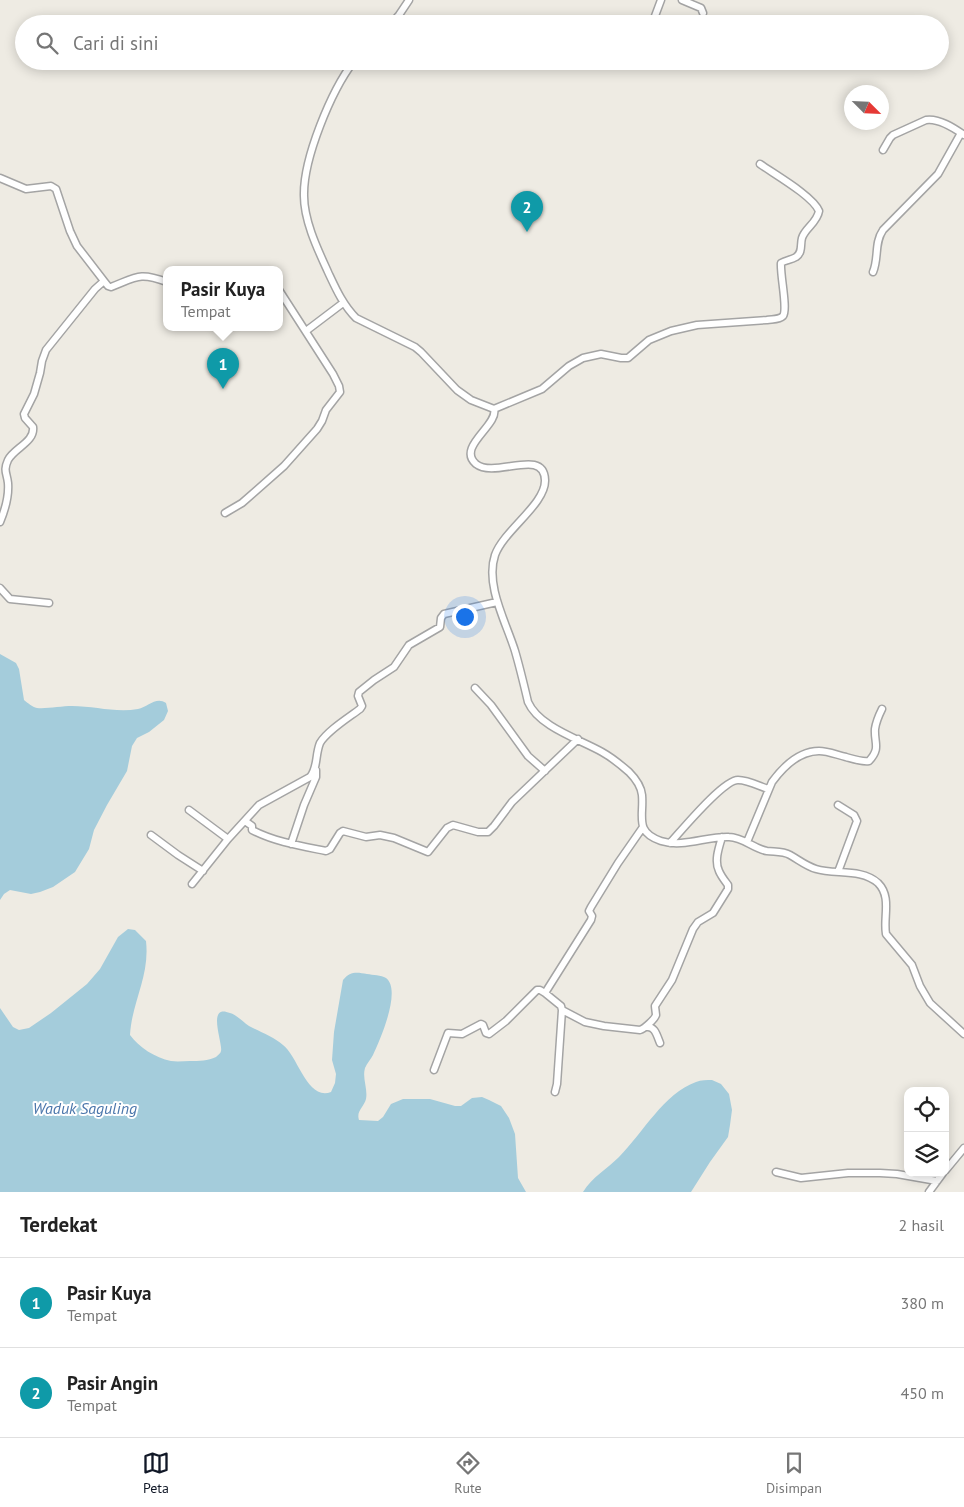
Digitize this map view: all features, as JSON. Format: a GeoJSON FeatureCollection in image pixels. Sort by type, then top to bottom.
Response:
{"type":"FeatureCollection","features":[{"type":"Feature","properties":{"kind":"street"},"geometry":{"type":"LineString","coordinates":[[399,15],[409,0]]}},
{"type":"Feature","properties":{"kind":"street"},"geometry":{"type":"LineString","coordinates":[[655,15],[661,0]]}},
{"type":"Feature","properties":{"kind":"street"},"geometry":{"type":"LineString","coordinates":[[682,0],[701,8],[704,14]]}},
{"type":"Feature","properties":{"kind":"street"},"geometry":{"type":"LineString","coordinates":[[347,70],[333,96],[308,160],[305,178],[304,198],[311,230],[319,252],[344,303],[356,318],[400,339],[421,352],[454,387],[471,400],[494,409],[542,389],[569,366],[584,358],[601,354],[625,359],[650,340],[670,331],[697,325],[778,319],[782,316],[786,307],[781,263],[799,254],[802,248],[802,237],[816,219],[819,211],[816,205],[808,198],[760,164]]}},
{"type":"Feature","properties":{"kind":"street"},"geometry":{"type":"LineString","coordinates":[[873,272],[879,235],[938,174],[962,134],[938,121],[926,120],[893,135],[884,150]]}},
{"type":"Feature","properties":{"kind":"street"},"geometry":{"type":"LineString","coordinates":[[0,178],[26,189],[51,186],[56,189],[77,246],[108,286],[133,277],[145,276],[163,280]]}},
{"type":"Feature","properties":{"kind":"street"},"geometry":{"type":"LineString","coordinates":[[0,522],[4,512],[8,489],[8,481],[4,470],[8,459],[30,438],[34,431],[34,426],[25,418],[24,414],[34,394],[43,356],[50,343],[95,288],[104,281]]}},
{"type":"Feature","properties":{"kind":"street"},"geometry":{"type":"LineString","coordinates":[[225,513],[242,503],[284,466],[317,429],[326,410],[339,394],[339,386],[283,296]]}},
{"type":"Feature","properties":{"kind":"street"},"geometry":{"type":"LineString","coordinates":[[306,331],[344,303]]}},
{"type":"Feature","properties":{"kind":"street"},"geometry":{"type":"LineString","coordinates":[[494,409],[495,415],[493,419],[480,433],[474,444],[472,457],[474,462],[482,468],[490,470],[533,464],[542,469],[545,478],[542,493],[509,532],[499,547],[493,563],[497,602],[532,710],[547,723],[604,753],[629,772],[641,789],[641,820],[643,827],[654,838],[670,843],[731,837],[764,850],[790,855],[812,868],[863,876],[878,884],[883,891],[886,901],[886,934],[912,965],[920,986],[930,1003],[964,1034]]}},
{"type":"Feature","properties":{"kind":"street"},"geometry":{"type":"LineString","coordinates":[[0,588],[10,600],[49,603]]}},
{"type":"Feature","properties":{"kind":"street"},"geometry":{"type":"LineString","coordinates":[[192,884],[228,839],[259,805],[310,778],[323,739],[361,708],[359,692],[394,667],[407,648],[440,627],[442,624],[441,618],[444,614],[497,602]]}},
{"type":"Feature","properties":{"kind":"street"},"geometry":{"type":"LineString","coordinates":[[475,688],[491,705],[528,756],[545,771]]}},
{"type":"Feature","properties":{"kind":"street"},"geometry":{"type":"LineString","coordinates":[[747,842],[768,789],[776,776],[787,765],[804,754],[818,751],[860,761],[869,760],[877,748],[876,724],[882,709]]}},
{"type":"Feature","properties":{"kind":"street"},"geometry":{"type":"LineString","coordinates":[[245,821],[250,824],[255,832],[291,844],[327,851],[340,832],[343,831],[366,837],[380,835],[399,839],[428,852],[450,826],[453,825],[484,833],[488,832],[512,802],[578,739]]}},
{"type":"Feature","properties":{"kind":"street"},"geometry":{"type":"LineString","coordinates":[[291,844],[316,774],[315,767]]}},
{"type":"Feature","properties":{"kind":"street"},"geometry":{"type":"LineString","coordinates":[[670,843],[720,789],[732,781],[745,781],[768,789]]}},
{"type":"Feature","properties":{"kind":"street"},"geometry":{"type":"LineString","coordinates":[[838,805],[854,815],[857,821],[838,872]]}},
{"type":"Feature","properties":{"kind":"street"},"geometry":{"type":"LineString","coordinates":[[189,810],[228,839]]}},
{"type":"Feature","properties":{"kind":"street"},"geometry":{"type":"LineString","coordinates":[[545,993],[591,920],[592,916],[589,911],[591,906],[643,827]]}},
{"type":"Feature","properties":{"kind":"street"},"geometry":{"type":"LineString","coordinates":[[151,835],[203,871]]}},
{"type":"Feature","properties":{"kind":"street"},"geometry":{"type":"LineString","coordinates":[[562,1010],[585,1022],[599,1025],[640,1030],[647,1026],[656,1016],[655,1006],[672,980],[693,929],[698,922],[713,913],[728,889],[728,885],[718,870],[717,865],[722,837]]}},
{"type":"Feature","properties":{"kind":"street"},"geometry":{"type":"LineString","coordinates":[[434,1070],[448,1033],[462,1034],[481,1024],[486,1033],[489,1034],[506,1021],[537,990],[540,990],[561,1006],[562,1010],[558,1084],[555,1092]]}},
{"type":"Feature","properties":{"kind":"street"},"geometry":{"type":"LineString","coordinates":[[647,1026],[653,1028],[660,1043]]}},
{"type":"Feature","properties":{"kind":"street"},"geometry":{"type":"LineString","coordinates":[[949,1166],[964,1148]]}},
{"type":"Feature","properties":{"kind":"street"},"geometry":{"type":"LineString","coordinates":[[776,1172],[801,1178],[848,1173],[880,1173],[937,1180]]}},
{"type":"Feature","properties":{"kind":"street"},"geometry":{"type":"LineString","coordinates":[[929,1192],[940,1177]]}},
{"type":"Feature","properties":{"kind":"water"},"geometry":{"type":"Polygon","coordinates":[[[0,654],[16,663],[19,669],[24,700],[37,708],[72,706],[130,710],[162,701],[166,703],[168,711],[164,720],[149,732],[137,738],[132,746],[127,771],[94,830],[89,849],[75,872],[53,887],[40,892],[31,894],[10,890],[0,900],[0,654]]]}},
{"type":"Feature","properties":{"kind":"water","name":"Waduk Saguling"},"geometry":{"type":"Polygon","coordinates":[[[128,929],[135,930],[146,941],[147,954],[145,966],[131,1023],[130,1035],[138,1044],[153,1055],[171,1061],[200,1061],[216,1057],[221,1051],[217,1019],[223,1011],[238,1017],[249,1026],[283,1045],[309,1084],[315,1090],[323,1093],[331,1092],[335,1083],[336,1074],[332,1060],[334,1032],[343,980],[348,975],[357,973],[386,978],[392,993],[391,1004],[380,1038],[365,1068],[366,1099],[359,1112],[359,1120],[378,1121],[383,1117],[391,1104],[403,1099],[430,1099],[455,1106],[461,1106],[472,1098],[482,1097],[489,1100],[501,1106],[509,1118],[515,1134],[518,1178],[526,1192],[0,1192],[0,1008],[13,1027],[19,1030],[29,1028],[87,984],[100,969],[118,937],[128,929]]]}},
{"type":"Feature","properties":{"kind":"water"},"geometry":{"type":"Polygon","coordinates":[[[712,1080],[721,1084],[729,1094],[732,1110],[728,1137],[691,1192],[583,1192],[595,1177],[619,1157],[654,1115],[674,1095],[684,1087],[696,1082],[712,1080]]]}},
{"type":"Feature","properties":{"kind":"place","name":"Pasir Angin"},"geometry":{"type":"Point","coordinates":[527,232]}},
{"type":"Feature","properties":{"kind":"place","name":"Pasir Kuya"},"geometry":{"type":"Point","coordinates":[223,389]}}]}
